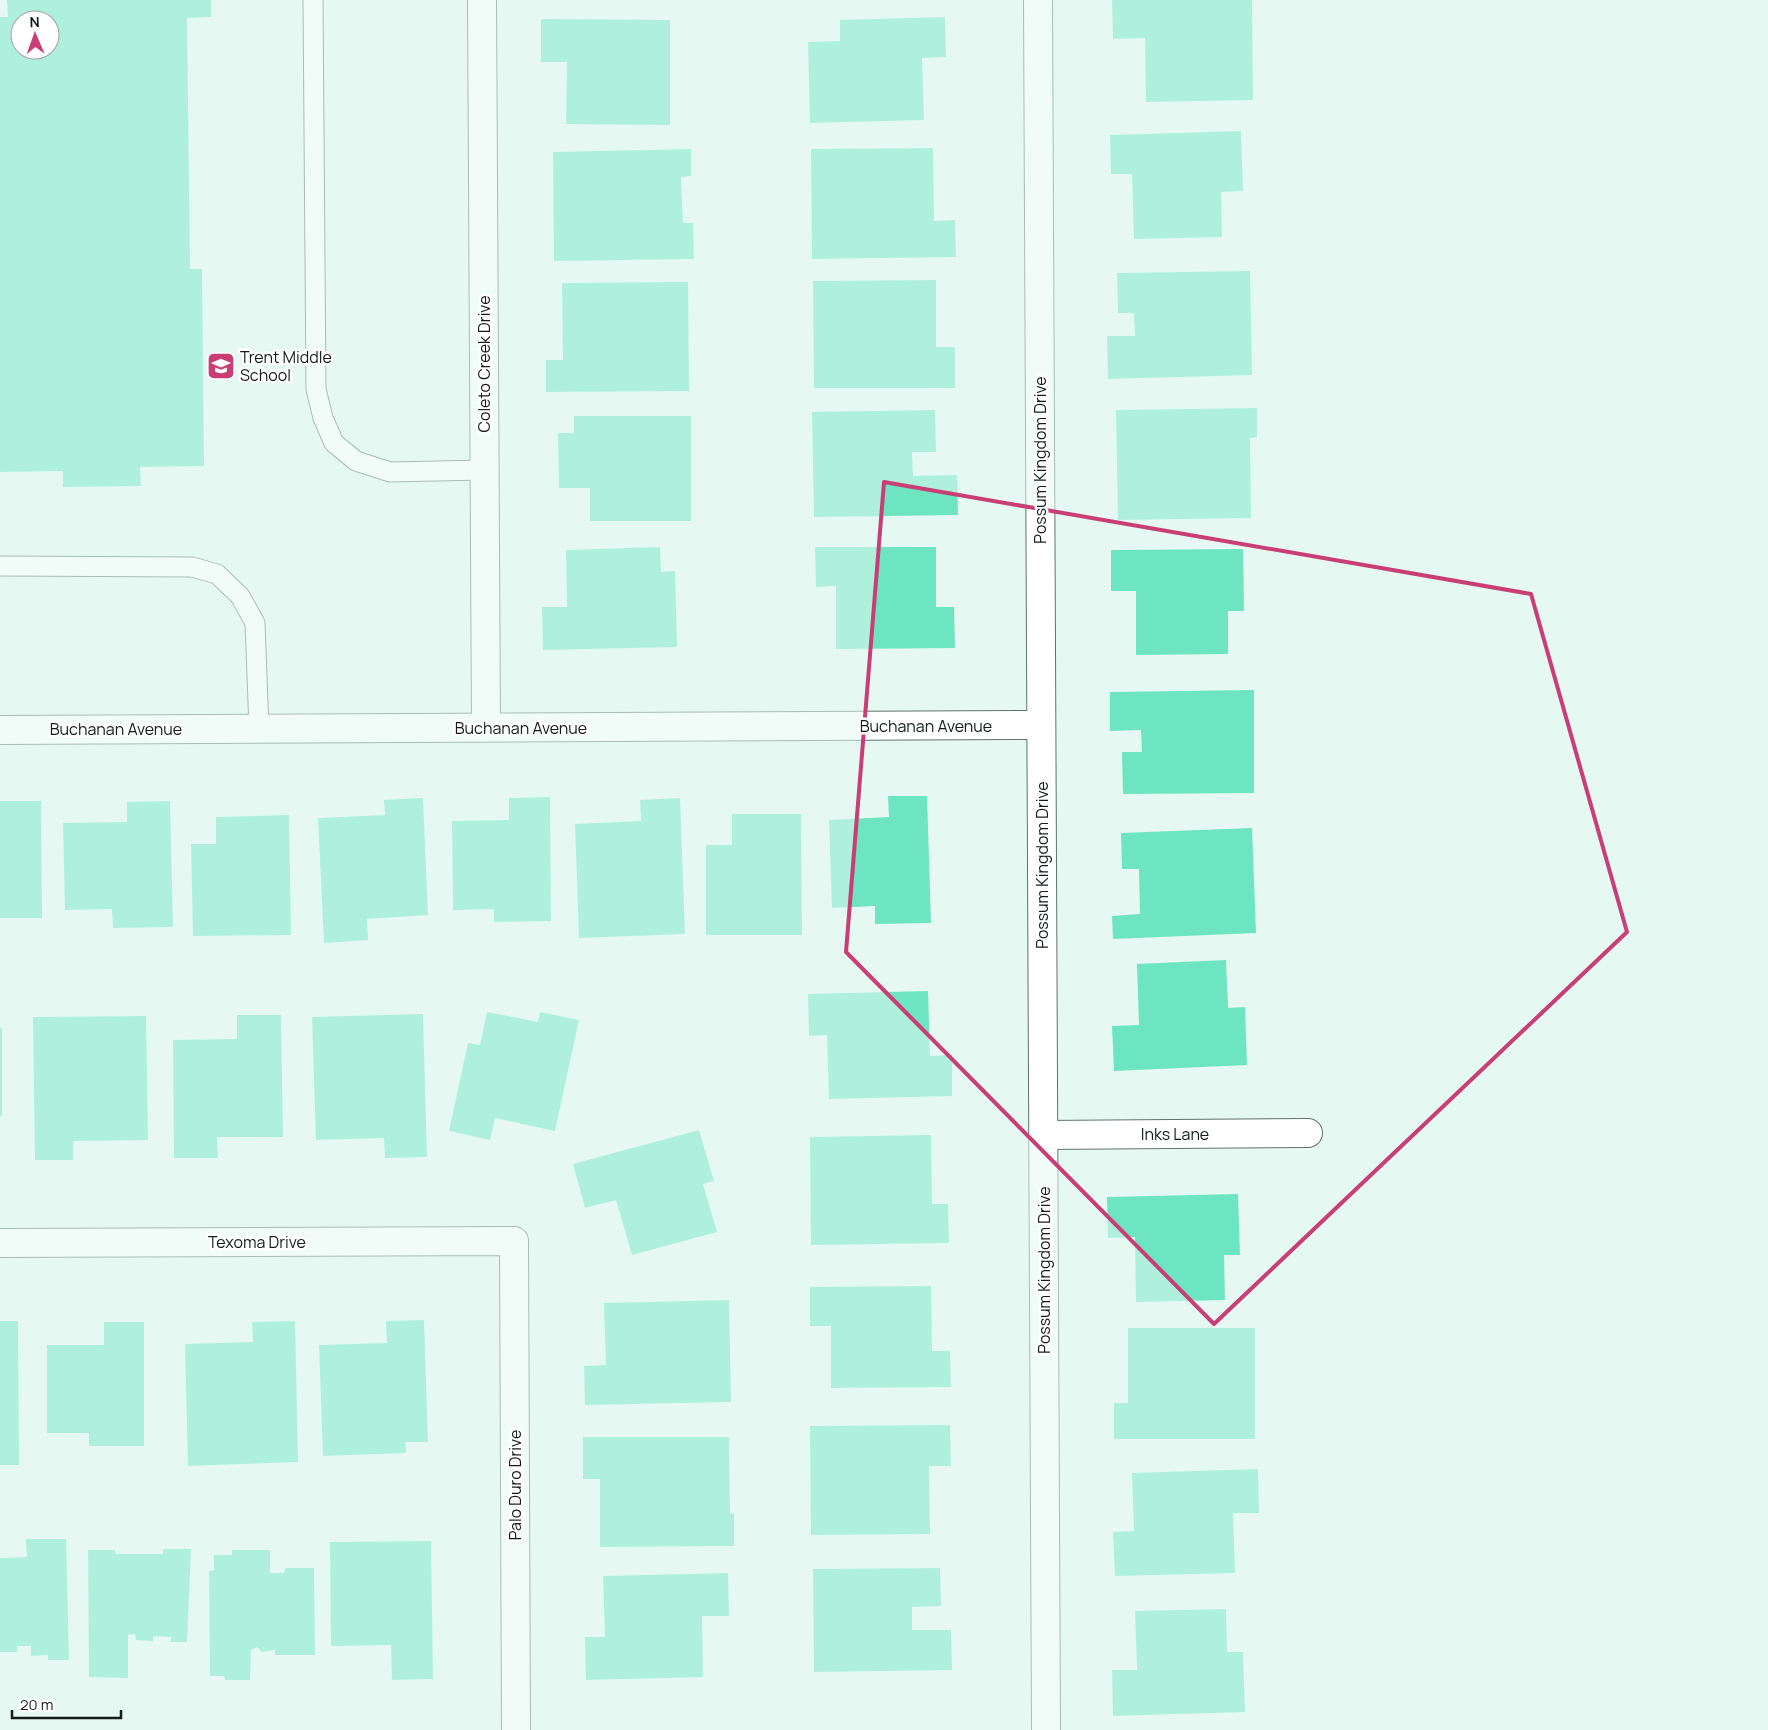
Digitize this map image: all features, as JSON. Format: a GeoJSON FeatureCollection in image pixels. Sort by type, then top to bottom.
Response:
{"type":"FeatureCollection","features":[{"type":"Feature","properties":{"kind":"street","name":"Coleto Creek Drive"},"geometry":{"type":"LineString","coordinates":[[482,0],[486,728]]}},
{"type":"Feature","properties":{"kind":"street","name":"Possum Kingdom Drive"},"geometry":{"type":"LineString","coordinates":[[1038,0],[1046,1730]]}},
{"type":"Feature","properties":{"kind":"street","name":"Buchanan Avenue"},"geometry":{"type":"LineString","coordinates":[[0,730],[1041,725]]}},
{"type":"Feature","properties":{"kind":"street","name":"Inks Lane"},"geometry":{"type":"LineString","coordinates":[[1043,1135],[1308,1133]]}},
{"type":"Feature","properties":{"kind":"street","name":"Texoma Drive"},"geometry":{"type":"LineString","coordinates":[[0,1243],[514,1240]]}},
{"type":"Feature","properties":{"kind":"street","name":"Palo Duro Drive"},"geometry":{"type":"LineString","coordinates":[[514,1240],[516,1730]]}},
{"type":"Feature","properties":{"kind":"lane"},"geometry":{"type":"LineString","coordinates":[[313,0],[316,390],[323,418],[334,443],[356,461],[390,472],[484,470]]}},
{"type":"Feature","properties":{"kind":"lane"},"geometry":{"type":"LineString","coordinates":[[0,566],[192,567],[217,574],[240,596],[254,623],[259,729]]}},
{"type":"Feature","properties":{"kind":"highlighted area"},"geometry":{"type":"Polygon","coordinates":[[[884,482],[1531,594],[1627,932],[1214,1324],[846,952],[884,482]]]}},
{"type":"Feature","properties":{"kind":"building"},"geometry":{"type":"Polygon","coordinates":[[[7,0],[211,0],[211,17],[187,18],[190,269],[202,269],[204,466],[140,467],[141,486],[63,487],[63,471],[0,472],[0,17],[8,17],[7,0]]]}},
{"type":"Feature","properties":{"kind":"building"},"geometry":{"type":"Polygon","coordinates":[[[1112,0],[1252,0],[1253,100],[1146,102],[1145,38],[1113,39],[1112,0]]]}},
{"type":"Feature","properties":{"kind":"building"},"geometry":{"type":"Polygon","coordinates":[[[945,17],[946,57],[922,58],[924,120],[810,123],[808,42],[840,41],[840,20],[945,17]]]}},
{"type":"Feature","properties":{"kind":"building"},"geometry":{"type":"Polygon","coordinates":[[[541,19],[670,20],[670,125],[566,124],[567,62],[541,62],[541,19]]]}},
{"type":"Feature","properties":{"kind":"building"},"geometry":{"type":"Polygon","coordinates":[[[1241,131],[1243,191],[1221,192],[1222,237],[1134,239],[1132,174],[1111,174],[1110,135],[1241,131]]]}},
{"type":"Feature","properties":{"kind":"building"},"geometry":{"type":"Polygon","coordinates":[[[933,148],[934,221],[955,220],[956,257],[812,259],[811,149],[933,148]]]}},
{"type":"Feature","properties":{"kind":"building"},"geometry":{"type":"Polygon","coordinates":[[[691,149],[691,176],[681,177],[683,223],[693,223],[694,259],[554,261],[553,152],[691,149]]]}},
{"type":"Feature","properties":{"kind":"building"},"geometry":{"type":"Polygon","coordinates":[[[1250,271],[1252,375],[1108,379],[1107,336],[1135,336],[1134,313],[1118,313],[1117,273],[1250,271]]]}},
{"type":"Feature","properties":{"kind":"building"},"geometry":{"type":"Polygon","coordinates":[[[936,280],[936,347],[955,347],[955,388],[814,388],[813,281],[936,280]]]}},
{"type":"Feature","properties":{"kind":"building"},"geometry":{"type":"Polygon","coordinates":[[[688,282],[689,391],[546,392],[546,360],[563,360],[562,283],[688,282]]]}},
{"type":"Feature","properties":{"kind":"building"},"geometry":{"type":"Polygon","coordinates":[[[1257,408],[1257,437],[1250,438],[1251,518],[1118,520],[1116,410],[1257,408]]]}},
{"type":"Feature","properties":{"kind":"building"},"geometry":{"type":"Polygon","coordinates":[[[935,410],[936,452],[912,452],[913,476],[957,475],[958,515],[814,517],[812,412],[935,410]]]}},
{"type":"Feature","properties":{"kind":"building"},"geometry":{"type":"Polygon","coordinates":[[[574,416],[691,416],[691,521],[590,521],[590,488],[559,488],[558,433],[574,433],[574,416]]]}},
{"type":"Feature","properties":{"kind":"building"},"geometry":{"type":"Polygon","coordinates":[[[660,547],[661,572],[675,571],[677,647],[543,650],[542,607],[567,607],[566,550],[660,547]]]}},
{"type":"Feature","properties":{"kind":"building"},"geometry":{"type":"Polygon","coordinates":[[[815,547],[936,547],[936,607],[954,607],[955,648],[836,649],[836,586],[816,587],[815,547]]]}},
{"type":"Feature","properties":{"kind":"building"},"geometry":{"type":"Polygon","coordinates":[[[1243,549],[1244,611],[1228,611],[1228,654],[1136,655],[1136,591],[1111,591],[1111,550],[1243,549]]]}},
{"type":"Feature","properties":{"kind":"building"},"geometry":{"type":"Polygon","coordinates":[[[1254,690],[1254,793],[1123,794],[1122,752],[1142,752],[1141,730],[1110,731],[1110,692],[1254,690]]]}},
{"type":"Feature","properties":{"kind":"building"},"geometry":{"type":"Polygon","coordinates":[[[888,796],[927,796],[931,923],[875,924],[875,906],[832,908],[829,820],[889,817],[888,796]]]}},
{"type":"Feature","properties":{"kind":"building"},"geometry":{"type":"Polygon","coordinates":[[[550,797],[551,921],[494,922],[494,909],[453,910],[452,821],[509,820],[509,798],[550,797]]]}},
{"type":"Feature","properties":{"kind":"building"},"geometry":{"type":"Polygon","coordinates":[[[423,798],[428,915],[367,919],[368,940],[324,943],[318,818],[385,815],[384,800],[423,798]]]}},
{"type":"Feature","properties":{"kind":"building"},"geometry":{"type":"Polygon","coordinates":[[[680,798],[685,934],[579,938],[575,824],[641,821],[640,800],[680,798]]]}},
{"type":"Feature","properties":{"kind":"building"},"geometry":{"type":"Polygon","coordinates":[[[0,801],[41,801],[42,918],[0,918],[0,801]]]}},
{"type":"Feature","properties":{"kind":"building"},"geometry":{"type":"Polygon","coordinates":[[[170,801],[173,927],[113,928],[112,909],[65,910],[63,823],[127,822],[127,802],[170,801]]]}},
{"type":"Feature","properties":{"kind":"building"},"geometry":{"type":"Polygon","coordinates":[[[732,814],[801,814],[802,935],[706,935],[706,845],[732,845],[732,814]]]}},
{"type":"Feature","properties":{"kind":"building"},"geometry":{"type":"Polygon","coordinates":[[[289,815],[291,935],[193,936],[191,844],[216,844],[216,817],[289,815]]]}},
{"type":"Feature","properties":{"kind":"building"},"geometry":{"type":"Polygon","coordinates":[[[1252,828],[1256,933],[1113,939],[1112,916],[1140,914],[1139,869],[1122,869],[1121,833],[1252,828]]]}},
{"type":"Feature","properties":{"kind":"building"},"geometry":{"type":"Polygon","coordinates":[[[1226,960],[1228,1008],[1245,1007],[1247,1065],[1114,1071],[1112,1026],[1139,1025],[1137,964],[1226,960]]]}},
{"type":"Feature","properties":{"kind":"building"},"geometry":{"type":"Polygon","coordinates":[[[928,991],[930,1056],[952,1055],[952,1096],[829,1099],[827,1035],[809,1036],[808,994],[928,991]]]}},
{"type":"Feature","properties":{"kind":"building"},"geometry":{"type":"Polygon","coordinates":[[[487,1012],[538,1022],[540,1012],[579,1020],[555,1131],[495,1118],[490,1140],[449,1131],[468,1043],[480,1045],[487,1012]]]}},
{"type":"Feature","properties":{"kind":"building"},"geometry":{"type":"Polygon","coordinates":[[[423,1014],[427,1157],[385,1158],[384,1138],[316,1140],[312,1017],[423,1014]]]}},
{"type":"Feature","properties":{"kind":"building"},"geometry":{"type":"Polygon","coordinates":[[[237,1015],[281,1015],[283,1137],[217,1137],[218,1158],[174,1158],[173,1040],[237,1039],[237,1015]]]}},
{"type":"Feature","properties":{"kind":"building"},"geometry":{"type":"Polygon","coordinates":[[[146,1016],[148,1140],[73,1141],[73,1160],[35,1160],[33,1017],[146,1016]]]}},
{"type":"Feature","properties":{"kind":"building"},"geometry":{"type":"Polygon","coordinates":[[[0,1028],[2,1028],[2,1116],[0,1116],[0,1028]]]}},
{"type":"Feature","properties":{"kind":"building"},"geometry":{"type":"Polygon","coordinates":[[[699,1130],[714,1181],[703,1184],[717,1232],[632,1255],[616,1200],[585,1208],[573,1164],[699,1130]]]}},
{"type":"Feature","properties":{"kind":"building"},"geometry":{"type":"Polygon","coordinates":[[[931,1135],[932,1204],[948,1204],[949,1243],[811,1245],[810,1137],[931,1135]]]}},
{"type":"Feature","properties":{"kind":"building"},"geometry":{"type":"Polygon","coordinates":[[[1238,1194],[1240,1255],[1224,1255],[1225,1300],[1136,1302],[1135,1237],[1108,1238],[1107,1197],[1238,1194]]]}},
{"type":"Feature","properties":{"kind":"building"},"geometry":{"type":"Polygon","coordinates":[[[931,1286],[932,1351],[950,1351],[951,1387],[831,1388],[831,1326],[810,1326],[810,1287],[931,1286]]]}},
{"type":"Feature","properties":{"kind":"building"},"geometry":{"type":"Polygon","coordinates":[[[729,1300],[731,1402],[585,1405],[584,1366],[606,1365],[604,1303],[729,1300]]]}},
{"type":"Feature","properties":{"kind":"building"},"geometry":{"type":"Polygon","coordinates":[[[424,1320],[428,1442],[405,1442],[406,1453],[323,1456],[319,1345],[387,1343],[386,1321],[424,1320]]]}},
{"type":"Feature","properties":{"kind":"building"},"geometry":{"type":"Polygon","coordinates":[[[0,1321],[18,1321],[19,1465],[0,1465],[0,1321]]]}},
{"type":"Feature","properties":{"kind":"building"},"geometry":{"type":"Polygon","coordinates":[[[295,1321],[298,1462],[188,1466],[185,1344],[253,1342],[252,1322],[295,1321]]]}},
{"type":"Feature","properties":{"kind":"building"},"geometry":{"type":"Polygon","coordinates":[[[104,1322],[144,1322],[144,1446],[89,1446],[89,1433],[47,1433],[47,1345],[104,1345],[104,1322]]]}},
{"type":"Feature","properties":{"kind":"building"},"geometry":{"type":"Polygon","coordinates":[[[1128,1328],[1255,1328],[1255,1439],[1114,1439],[1114,1403],[1128,1403],[1128,1328]]]}},
{"type":"Feature","properties":{"kind":"building"},"geometry":{"type":"Polygon","coordinates":[[[950,1425],[951,1466],[929,1466],[930,1534],[811,1535],[810,1426],[950,1425]]]}},
{"type":"Feature","properties":{"kind":"building"},"geometry":{"type":"Polygon","coordinates":[[[583,1437],[729,1437],[730,1514],[734,1513],[734,1546],[600,1547],[600,1479],[583,1479],[583,1437]]]}},
{"type":"Feature","properties":{"kind":"building"},"geometry":{"type":"Polygon","coordinates":[[[1258,1469],[1259,1513],[1233,1513],[1235,1573],[1115,1576],[1113,1532],[1134,1531],[1132,1473],[1258,1469]]]}},
{"type":"Feature","properties":{"kind":"building"},"geometry":{"type":"Polygon","coordinates":[[[26,1539],[66,1539],[69,1660],[48,1660],[48,1655],[31,1656],[31,1646],[17,1646],[17,1652],[0,1652],[0,1558],[27,1557],[26,1539]]]}},
{"type":"Feature","properties":{"kind":"building"},"geometry":{"type":"Polygon","coordinates":[[[431,1541],[433,1679],[392,1680],[391,1645],[331,1646],[330,1542],[431,1541]]]}},
{"type":"Feature","properties":{"kind":"building"},"geometry":{"type":"Polygon","coordinates":[[[163,1549],[191,1549],[187,1642],[171,1642],[171,1637],[153,1636],[153,1641],[136,1640],[135,1634],[128,1635],[128,1678],[89,1677],[88,1550],[115,1550],[116,1554],[163,1554],[163,1549]]]}},
{"type":"Feature","properties":{"kind":"building"},"geometry":{"type":"Polygon","coordinates":[[[232,1550],[270,1550],[270,1573],[284,1573],[285,1568],[314,1568],[315,1655],[275,1655],[275,1650],[262,1652],[257,1647],[251,1650],[250,1680],[225,1680],[224,1676],[210,1676],[209,1571],[214,1570],[214,1555],[232,1555],[232,1550]]]}},
{"type":"Feature","properties":{"kind":"building"},"geometry":{"type":"Polygon","coordinates":[[[940,1568],[941,1606],[912,1607],[912,1630],[951,1630],[952,1670],[814,1672],[813,1569],[940,1568]]]}},
{"type":"Feature","properties":{"kind":"building"},"geometry":{"type":"Polygon","coordinates":[[[728,1573],[729,1616],[702,1616],[703,1677],[586,1680],[585,1637],[605,1637],[603,1576],[728,1573]]]}},
{"type":"Feature","properties":{"kind":"building"},"geometry":{"type":"Polygon","coordinates":[[[1226,1609],[1227,1652],[1243,1652],[1245,1712],[1113,1716],[1112,1670],[1137,1670],[1135,1611],[1226,1609]]]}},
{"type":"Feature","properties":{"kind":"place","name":"Trent Middle School"},"geometry":{"type":"Point","coordinates":[221,366]}}]}
